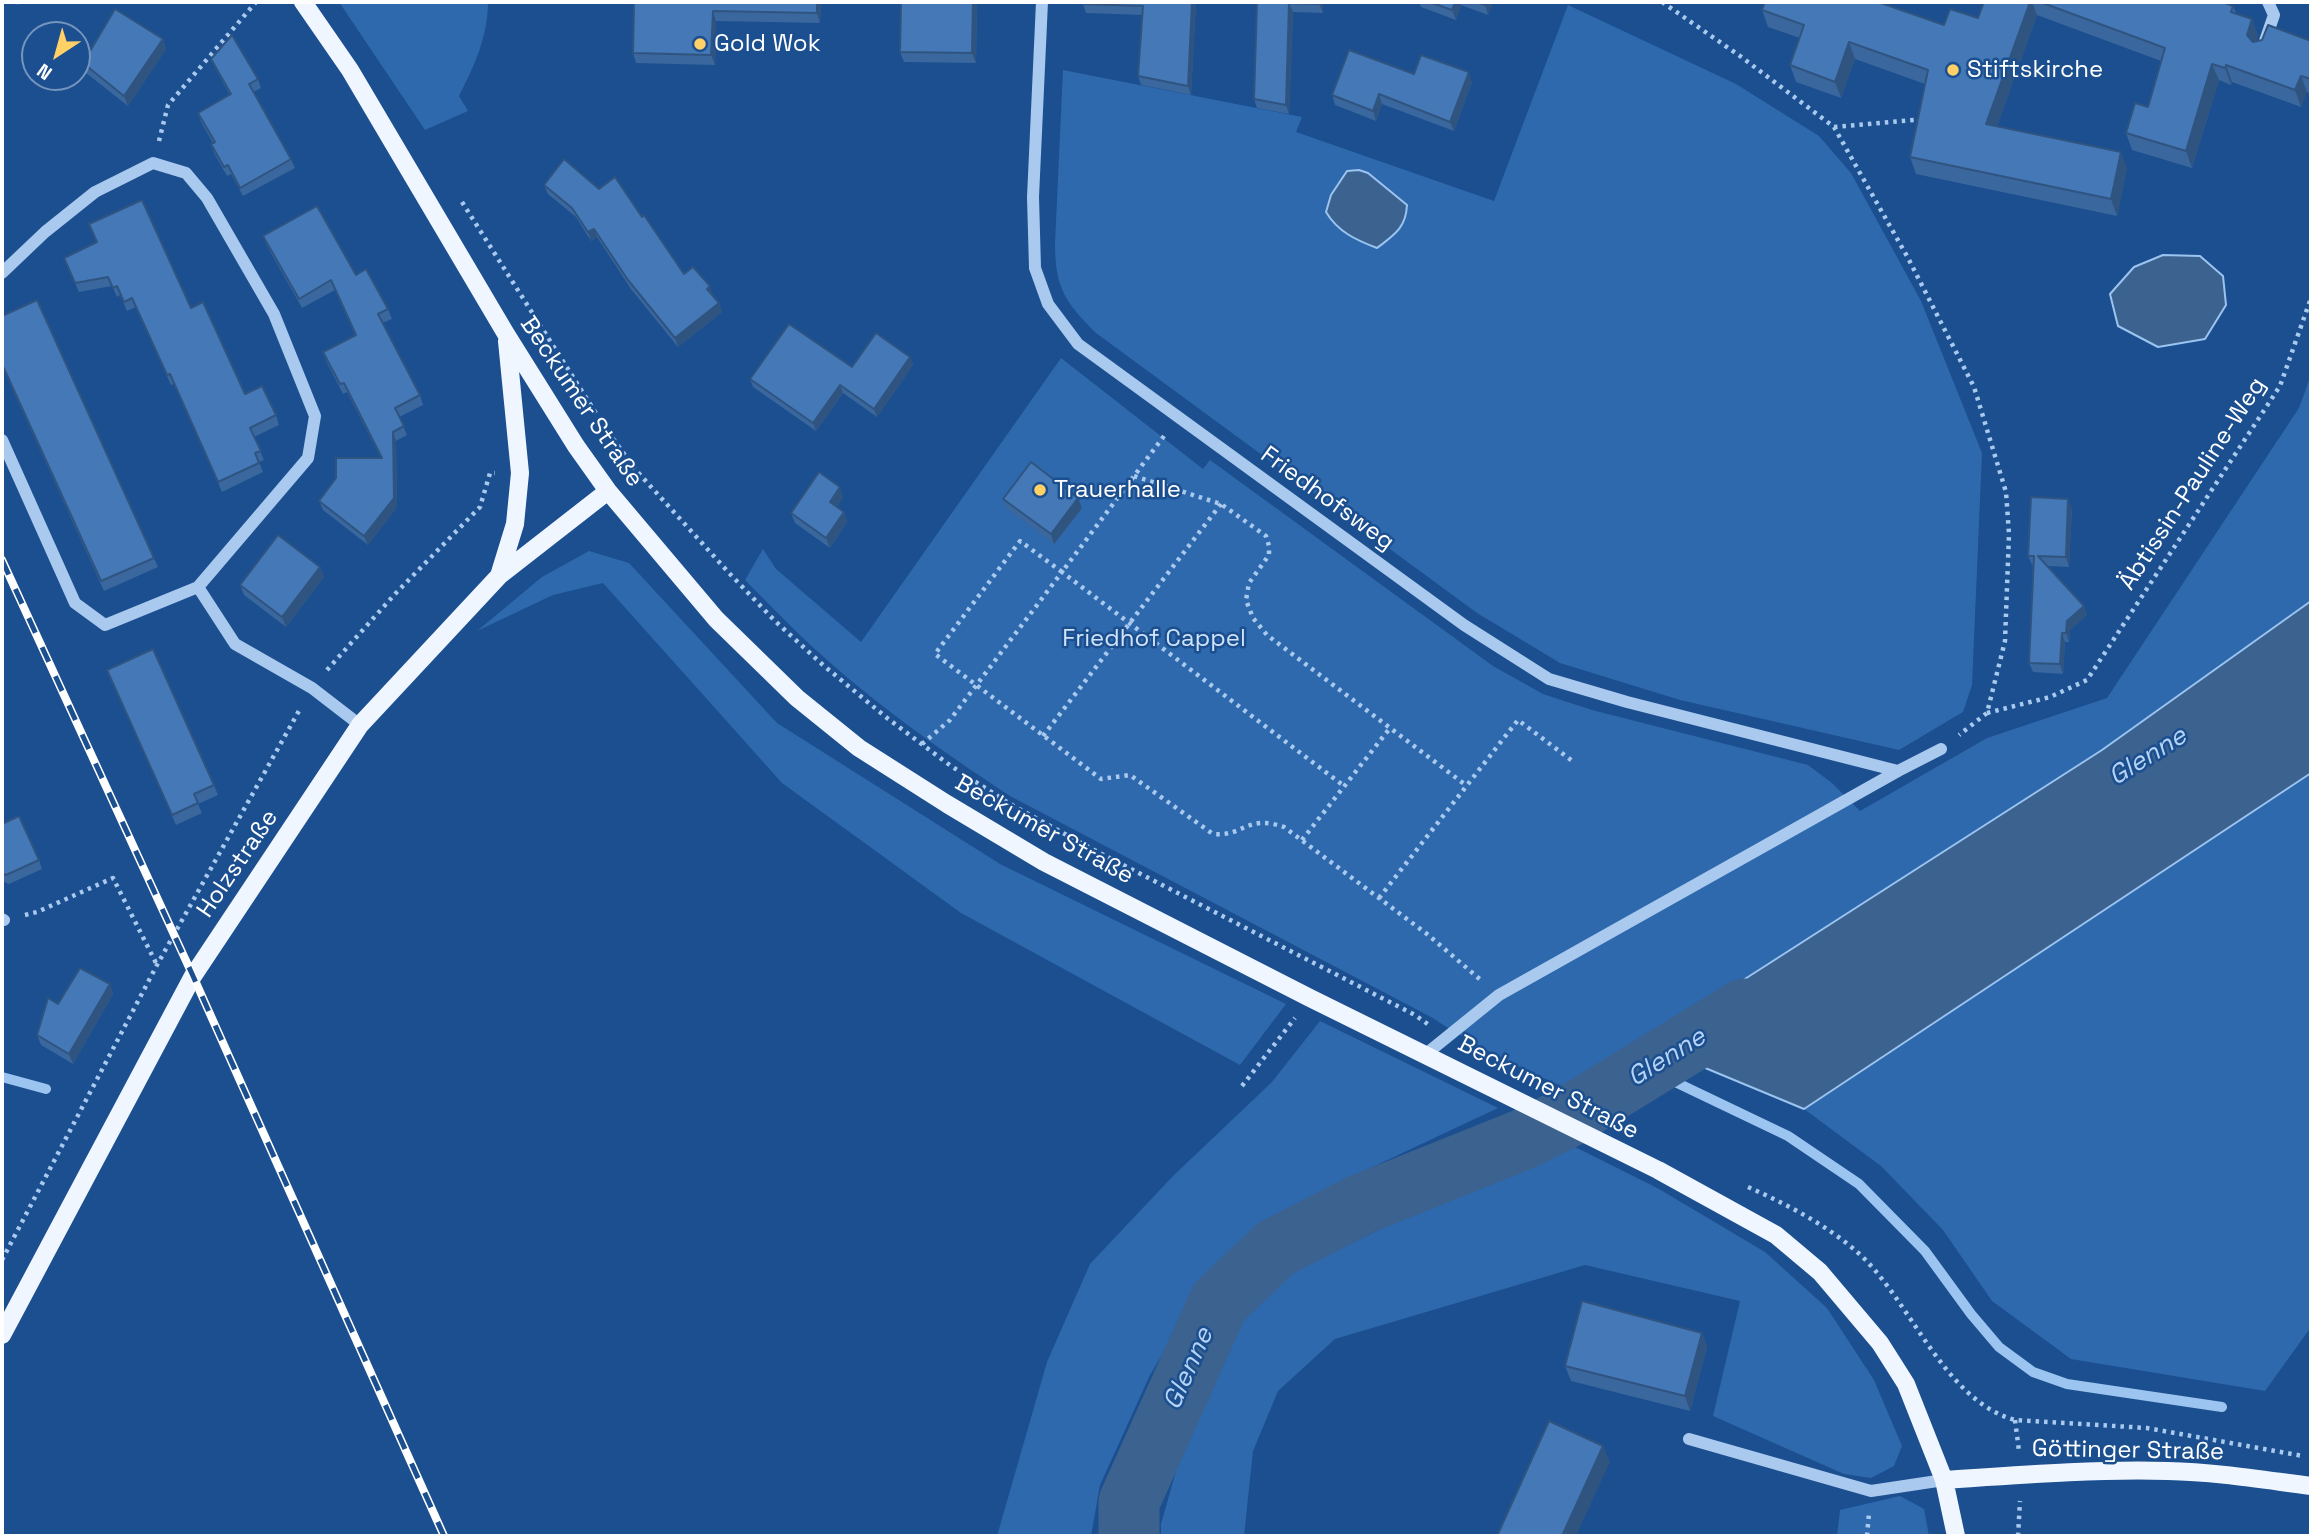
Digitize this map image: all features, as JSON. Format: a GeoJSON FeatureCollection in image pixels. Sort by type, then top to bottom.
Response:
{"type":"FeatureCollection","features":[{"type":"Feature","properties":{"kind":"main road","name":"Beckumer Straße"},"geometry":{"type":"LineString","coordinates":[[303,2],[350,70],[506,334],[576,446],[608,491],[716,619],[797,698],[859,748],[1044,862],[1310,998],[1658,1170],[1776,1235],[1820,1272],[1880,1343],[1906,1384],[1944,1480],[1956,1536]]}},
{"type":"Feature","properties":{"kind":"main road"},"geometry":{"type":"LineString","coordinates":[[499,576],[515,524],[520,473],[506,334]]}},
{"type":"Feature","properties":{"kind":"main road","name":"Holzstraße"},"geometry":{"type":"LineString","coordinates":[[2,1335],[7,1312],[192,976],[360,725],[499,576],[608,491]]}},
{"type":"Feature","properties":{"kind":"main road","name":"Göttinger Straße"},"geometry":{"type":"LineString","coordinates":[[1944,1480],[2037,1473],[2169,1471],[2311,1486]]}},
{"type":"Feature","properties":{"kind":"street","name":"Friedhofsweg"},"geometry":{"type":"LineString","coordinates":[[1042,2],[1033,197],[1035,268],[1048,304],[1078,344],[1464,625],[1549,679],[1627,702],[1898,771]]}},
{"type":"Feature","properties":{"kind":"street"},"geometry":{"type":"LineString","coordinates":[[2262,51],[2273,15],[2268,2]]}},
{"type":"Feature","properties":{"kind":"street"},"geometry":{"type":"LineString","coordinates":[[2,273],[45,232],[96,192],[153,163],[186,173],[207,198],[274,314],[315,416],[308,458],[198,587],[105,625],[75,603],[2,440]]}},
{"type":"Feature","properties":{"kind":"street"},"geometry":{"type":"LineString","coordinates":[[198,587],[235,644],[312,688],[360,725]]}},
{"type":"Feature","properties":{"kind":"street"},"geometry":{"type":"LineString","coordinates":[[1427,1055],[1499,995],[1941,749]]}},
{"type":"Feature","properties":{"kind":"street"},"geometry":{"type":"LineString","coordinates":[[1689,1439],[1871,1491],[1944,1480]]}},
{"type":"Feature","properties":{"kind":"path"},"geometry":{"type":"LineString","coordinates":[[153,163],[168,106],[256,2]]}},
{"type":"Feature","properties":{"kind":"path"},"geometry":{"type":"LineString","coordinates":[[1662,2],[1740,56],[1834,127],[1908,258],[1974,387],[2006,492],[2009,534],[2005,641],[1987,713],[1941,749]]}},
{"type":"Feature","properties":{"kind":"path"},"geometry":{"type":"LineString","coordinates":[[1834,127],[1925,119]]}},
{"type":"Feature","properties":{"kind":"path","name":"Äbtissin-Pauline-Weg"},"geometry":{"type":"LineString","coordinates":[[1987,713],[2050,697],[2087,680],[2280,386],[2311,298]]}},
{"type":"Feature","properties":{"kind":"path"},"geometry":{"type":"LineString","coordinates":[[922,744],[950,720],[1179,417]]}},
{"type":"Feature","properties":{"kind":"path"},"geometry":{"type":"LineString","coordinates":[[576,446],[604,426],[634,468],[775,621],[823,665],[922,744],[1010,804],[1415,1015],[1447,1038]]}},
{"type":"Feature","properties":{"kind":"path"},"geometry":{"type":"LineString","coordinates":[[2,1260],[157,965],[312,688],[395,594],[480,507],[490,473],[520,473]]}},
{"type":"Feature","properties":{"kind":"path"},"geometry":{"type":"LineString","coordinates":[[1134,476],[1221,505],[1266,536],[1269,555],[1249,583],[1246,600],[1253,618],[1267,635],[1467,786]]}},
{"type":"Feature","properties":{"kind":"path"},"geometry":{"type":"LineString","coordinates":[[1043,736],[1221,505]]}},
{"type":"Feature","properties":{"kind":"path"},"geometry":{"type":"LineString","coordinates":[[1344,786],[1020,541],[936,654],[1101,779],[1130,775],[1213,834],[1226,835],[1252,823],[1268,822],[1283,827],[1427,934],[1499,995]]}},
{"type":"Feature","properties":{"kind":"path"},"geometry":{"type":"LineString","coordinates":[[1379,898],[1518,720],[1575,763]]}},
{"type":"Feature","properties":{"kind":"path"},"geometry":{"type":"LineString","coordinates":[[1302,840],[1390,728]]}},
{"type":"Feature","properties":{"kind":"path"},"geometry":{"type":"LineString","coordinates":[[3,919],[37,912],[113,877],[157,965]]}},
{"type":"Feature","properties":{"kind":"path"},"geometry":{"type":"LineString","coordinates":[[1242,1086],[1310,998]]}},
{"type":"Feature","properties":{"kind":"path"},"geometry":{"type":"LineString","coordinates":[[1744,1185],[1793,1207],[1855,1250],[1882,1279],[1937,1357],[1969,1394],[1999,1416],[2015,1420],[2147,1428],[2311,1457]]}},
{"type":"Feature","properties":{"kind":"green space"},"geometry":{"type":"Polygon","coordinates":[[[339,2],[488,2],[483,39],[459,96],[468,111],[425,130],[339,2]]]}},
{"type":"Feature","properties":{"kind":"green space"},"geometry":{"type":"Polygon","coordinates":[[[1568,5],[1736,84],[1819,136],[1851,173],[1921,301],[1982,453],[1972,685],[1963,712],[1899,750],[1680,700],[1560,663],[1477,613],[1096,333],[1069,303],[1064,293],[1055,259],[1063,70],[1302,117],[1296,132],[1494,201],[1568,5]]]}},
{"type":"Feature","properties":{"kind":"green space","name":"Friedhof Cappel"},"geometry":{"type":"Polygon","coordinates":[[[1061,358],[1203,469],[1210,460],[1493,666],[1543,694],[1592,710],[1808,765],[1832,783],[1860,811],[1987,738],[2107,698],[2299,408],[2311,375],[2311,601],[2102,750],[1571,1090],[1499,1057],[1431,1017],[1010,796],[876,701],[802,637],[745,580],[763,549],[776,569],[861,642],[1061,358]]]}},
{"type":"Feature","properties":{"kind":"green space"},"geometry":{"type":"Polygon","coordinates":[[[589,551],[629,563],[777,723],[1000,864],[1286,1004],[1240,1065],[961,913],[782,783],[603,583],[553,595],[477,631],[542,577],[589,551]]]}},
{"type":"Feature","properties":{"kind":"green space"},"geometry":{"type":"Polygon","coordinates":[[[2311,647],[2311,1327],[2265,1391],[2071,1359],[1992,1301],[1943,1230],[1881,1166],[1804,1109],[2219,834],[2311,647]]]}},
{"type":"Feature","properties":{"kind":"green space"},"geometry":{"type":"Polygon","coordinates":[[[1320,1021],[1498,1108],[1345,1180],[1264,1231],[1203,1287],[1150,1375],[1100,1485],[1091,1536],[997,1536],[1047,1362],[1090,1264],[1173,1176],[1272,1082],[1320,1021]]]}},
{"type":"Feature","properties":{"kind":"green space"},"geometry":{"type":"Polygon","coordinates":[[[1575,1147],[1659,1189],[1765,1252],[1827,1308],[1874,1380],[1902,1446],[1894,1466],[1871,1478],[1844,1474],[1713,1416],[1740,1301],[1585,1265],[1335,1339],[1278,1391],[1253,1451],[1244,1536],[1161,1536],[1161,1524],[1197,1397],[1241,1315],[1293,1272],[1387,1226],[1575,1147]]]}},
{"type":"Feature","properties":{"kind":"green space"},"geometry":{"type":"Polygon","coordinates":[[[1900,1496],[1924,1509],[1929,1536],[1837,1536],[1840,1510],[1900,1496]]]}},
{"type":"Feature","properties":{"kind":"water"},"geometry":{"type":"Polygon","coordinates":[[[1359,170],[1368,173],[1407,205],[1402,225],[1377,248],[1348,234],[1336,225],[1326,212],[1331,195],[1347,171],[1359,170]]]}},
{"type":"Feature","properties":{"kind":"water"},"geometry":{"type":"Polygon","coordinates":[[[2163,255],[2200,256],[2223,276],[2226,305],[2205,339],[2158,347],[2118,326],[2110,294],[2134,267],[2163,255]]]}},
{"type":"Feature","properties":{"kind":"water"},"geometry":{"type":"Polygon","coordinates":[[[2311,601],[2311,773],[1804,1109],[1645,1043],[2102,750],[2311,601]]]}},
{"type":"Feature","properties":{"kind":"building"},"geometry":{"type":"Polygon","coordinates":[[[634,2],[817,2],[817,13],[713,11],[711,55],[633,53],[634,2]]]}},
{"type":"Feature","properties":{"kind":"building"},"geometry":{"type":"Polygon","coordinates":[[[901,2],[973,2],[972,53],[900,52],[901,2]]]}},
{"type":"Feature","properties":{"kind":"building"},"geometry":{"type":"Polygon","coordinates":[[[1083,2],[1192,2],[1188,86],[1138,76],[1143,6],[1083,2]]]}},
{"type":"Feature","properties":{"kind":"building"},"geometry":{"type":"Polygon","coordinates":[[[1257,2],[1319,2],[1289,3],[1286,105],[1254,99],[1257,2]]]}},
{"type":"Feature","properties":{"kind":"building"},"geometry":{"type":"Polygon","coordinates":[[[1429,2],[1455,2],[1452,10],[1429,2]]]}},
{"type":"Feature","properties":{"kind":"building"},"geometry":{"type":"Polygon","coordinates":[[[1765,2],[1878,2],[1944,25],[1950,9],[1978,18],[1984,2],[2030,2],[1986,124],[2121,152],[2111,199],[1910,157],[1928,70],[1849,42],[1835,82],[1790,65],[1804,25],[1762,10],[1765,2]]]}},
{"type":"Feature","properties":{"kind":"building"},"geometry":{"type":"Polygon","coordinates":[[[2040,2],[2222,2],[2233,6],[2231,12],[2252,19],[2247,35],[2253,42],[2262,40],[2268,25],[2311,41],[2311,79],[2301,76],[2295,90],[2226,65],[2225,68],[2212,64],[2186,151],[2126,133],[2135,103],[2148,107],[2165,48],[2040,2]]]}},
{"type":"Feature","properties":{"kind":"building"},"geometry":{"type":"Polygon","coordinates":[[[115,9],[163,39],[124,96],[91,69],[91,50],[115,9]]]}},
{"type":"Feature","properties":{"kind":"building"},"geometry":{"type":"Polygon","coordinates":[[[232,35],[258,79],[249,84],[291,159],[240,188],[228,165],[224,167],[211,144],[215,142],[198,113],[231,94],[211,59],[232,35]]]}},
{"type":"Feature","properties":{"kind":"building"},"geometry":{"type":"Polygon","coordinates":[[[1349,50],[1414,74],[1421,55],[1469,72],[1450,122],[1379,94],[1373,111],[1332,95],[1349,50]]]}},
{"type":"Feature","properties":{"kind":"building"},"geometry":{"type":"Polygon","coordinates":[[[564,159],[599,189],[615,177],[684,274],[693,267],[710,286],[707,289],[719,303],[675,338],[628,280],[594,229],[588,232],[572,208],[544,185],[564,159]]]}},
{"type":"Feature","properties":{"kind":"building"},"geometry":{"type":"Polygon","coordinates":[[[142,200],[191,308],[203,302],[245,394],[262,386],[276,415],[250,428],[261,451],[255,453],[259,463],[218,482],[170,374],[167,375],[132,298],[124,302],[117,286],[113,288],[108,277],[75,283],[64,258],[97,242],[89,224],[142,200]]]}},
{"type":"Feature","properties":{"kind":"building"},"geometry":{"type":"Polygon","coordinates":[[[317,206],[356,275],[366,269],[388,309],[378,314],[420,395],[395,408],[404,426],[393,432],[394,498],[364,536],[319,501],[336,478],[336,458],[382,458],[344,383],[340,384],[323,352],[356,335],[331,280],[299,299],[263,236],[317,206]]]}},
{"type":"Feature","properties":{"kind":"building"},"geometry":{"type":"Polygon","coordinates":[[[37,300],[154,558],[101,581],[2,364],[2,316],[37,300]]]}},
{"type":"Feature","properties":{"kind":"building"},"geometry":{"type":"Polygon","coordinates":[[[789,324],[852,367],[876,333],[910,357],[874,409],[840,385],[813,423],[750,379],[789,324]]]}},
{"type":"Feature","properties":{"kind":"building","name":"Trauerhalle"},"geometry":{"type":"Polygon","coordinates":[[[1031,462],[1078,498],[1051,534],[1003,499],[1031,462]]]}},
{"type":"Feature","properties":{"kind":"building"},"geometry":{"type":"Polygon","coordinates":[[[819,472],[840,487],[830,502],[844,512],[826,538],[791,513],[819,472]]]}},
{"type":"Feature","properties":{"kind":"building"},"geometry":{"type":"Polygon","coordinates":[[[2031,497],[2068,499],[2066,557],[2038,556],[2084,606],[2067,621],[2066,633],[2062,633],[2060,664],[2029,663],[2034,556],[2028,556],[2031,497]]]}},
{"type":"Feature","properties":{"kind":"building"},"geometry":{"type":"Polygon","coordinates":[[[278,535],[320,567],[282,617],[240,585],[278,535]]]}},
{"type":"Feature","properties":{"kind":"building"},"geometry":{"type":"Polygon","coordinates":[[[153,649],[214,785],[194,794],[198,803],[172,815],[107,670],[153,649]]]}},
{"type":"Feature","properties":{"kind":"building"},"geometry":{"type":"Polygon","coordinates":[[[19,816],[39,860],[6,875],[2,873],[2,824],[19,816]]]}},
{"type":"Feature","properties":{"kind":"building"},"geometry":{"type":"Polygon","coordinates":[[[80,968],[110,984],[69,1054],[37,1035],[48,998],[58,1004],[80,968]]]}},
{"type":"Feature","properties":{"kind":"building"},"geometry":{"type":"Polygon","coordinates":[[[1582,1301],[1702,1333],[1685,1396],[1565,1366],[1582,1301]]]}},
{"type":"Feature","properties":{"kind":"building"},"geometry":{"type":"Polygon","coordinates":[[[1549,1421],[1603,1446],[1562,1536],[1497,1536],[1549,1421]]]}},
{"type":"Feature","properties":{"kind":"waterway","name":"Glenne"},"geometry":{"type":"LineString","coordinates":[[1129,1536],[1129,1502],[1219,1302],[1276,1248],[1362,1204],[1524,1139],[1570,1116],[1744,1009]]}},
{"type":"Feature","properties":{"kind":"waterway"},"geometry":{"type":"LineString","coordinates":[[1648,1069],[1788,1136],[1859,1184],[1925,1251],[1999,1347],[2033,1372],[2067,1384],[2222,1407]]}},
{"type":"Feature","properties":{"kind":"waterway"},"geometry":{"type":"LineString","coordinates":[[2,1077],[46,1089]]}},
{"type":"Feature","properties":{"kind":"railway"},"geometry":{"type":"LineString","coordinates":[[2,560],[193,976],[444,1536]]}},
{"type":"Feature","properties":{"kind":"place","name":"Gold Wok"},"geometry":{"type":"Point","coordinates":[700,44]}},
{"type":"Feature","properties":{"kind":"place","name":"Stiftskirche"},"geometry":{"type":"Point","coordinates":[1953,70]}},
{"type":"Feature","properties":{"kind":"place","name":"Trauerhalle"},"geometry":{"type":"Point","coordinates":[1040,490]}}]}
